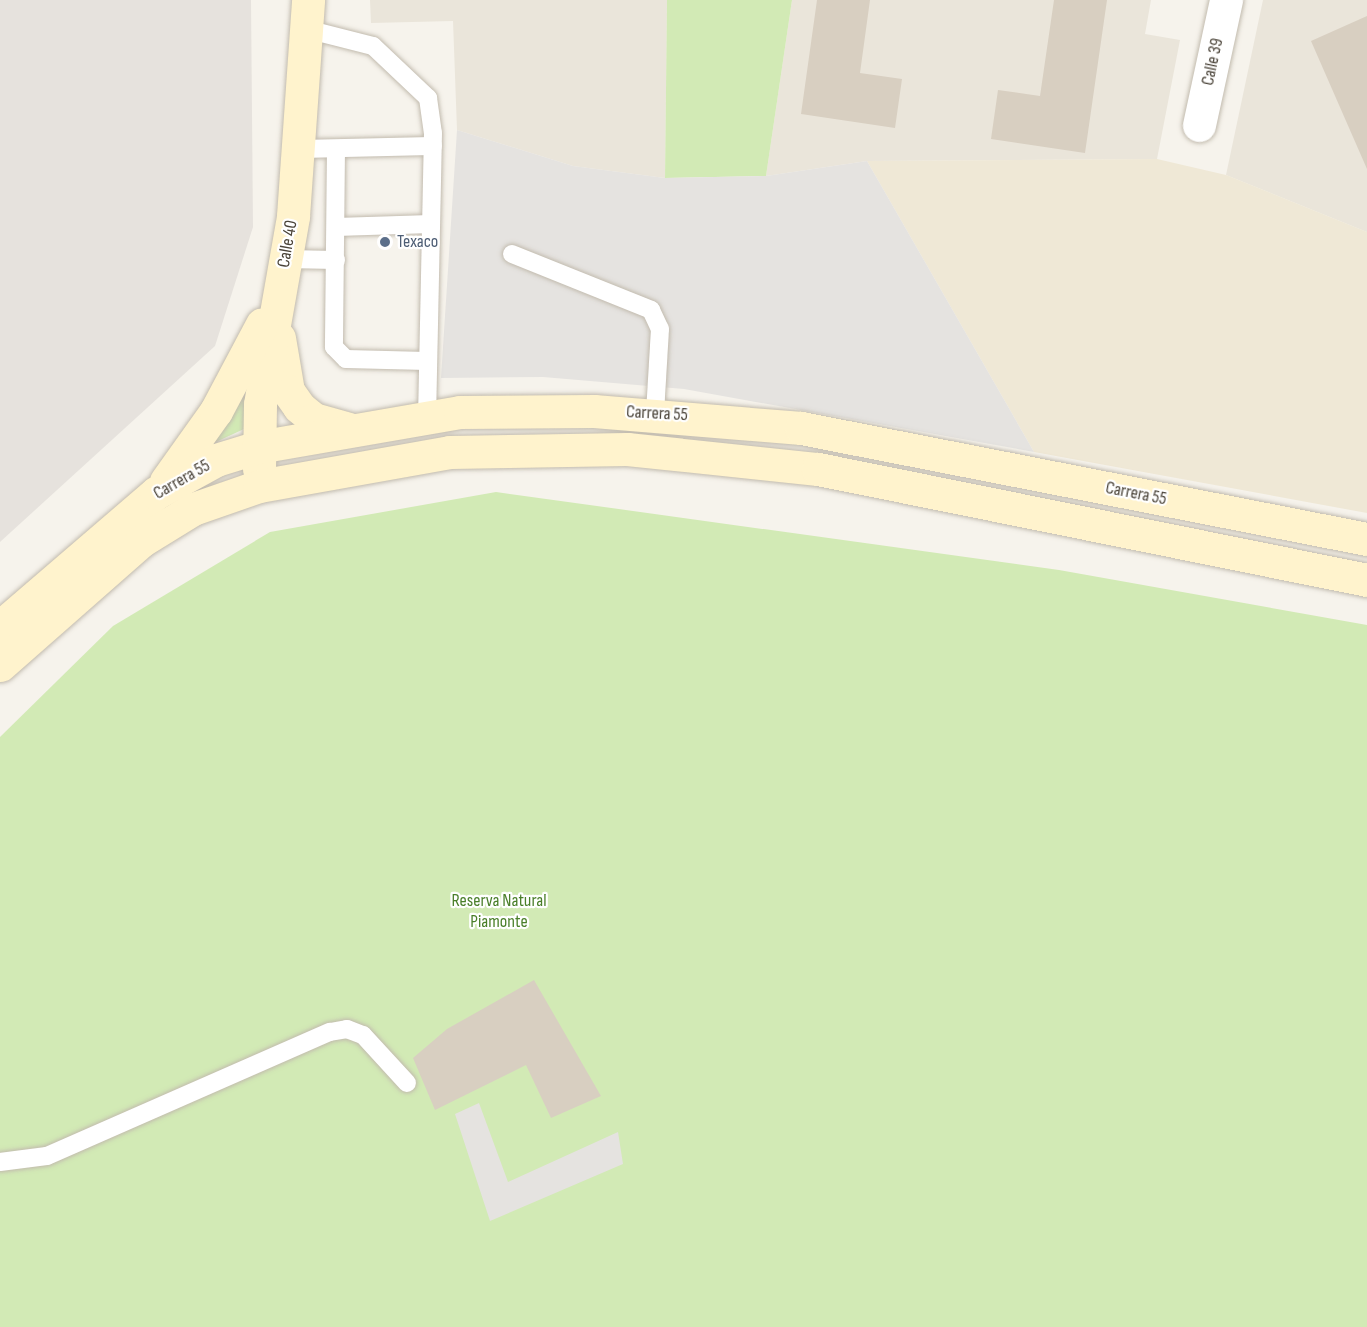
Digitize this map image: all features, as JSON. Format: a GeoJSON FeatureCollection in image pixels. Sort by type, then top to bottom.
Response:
{"type":"FeatureCollection","features":[{"type":"Feature","properties":{"kind":"main road","name":"Calle 40"},"geometry":{"type":"LineString","coordinates":[[259,486],[260,404],[283,274],[298,149],[308,14]]}},
{"type":"Feature","properties":{"kind":"main road"},"geometry":{"type":"LineString","coordinates":[[283,274],[282,364],[288,391],[314,419],[350,430]]}},
{"type":"Feature","properties":{"kind":"main road"},"geometry":{"type":"LineString","coordinates":[[156,493],[216,411],[283,274]]}},
{"type":"Feature","properties":{"kind":"main road","name":"Carrera 55"},"geometry":{"type":"LineString","coordinates":[[0,627],[156,493],[216,460],[258,447],[427,416],[549,410],[655,414],[801,428],[1367,539]]}},
{"type":"Feature","properties":{"kind":"main road","name":"Carrera 55"},"geometry":{"type":"LineString","coordinates":[[0,665],[141,541],[193,509],[259,486],[450,452],[627,449],[818,469],[1367,580]]}},
{"type":"Feature","properties":{"kind":"street","name":"Calle 39"},"geometry":{"type":"LineString","coordinates":[[1199,125],[1226,0]]}},
{"type":"Feature","properties":{"kind":"lane"},"geometry":{"type":"LineString","coordinates":[[308,14],[373,46],[428,98],[433,146],[427,416]]}},
{"type":"Feature","properties":{"kind":"lane"},"geometry":{"type":"LineString","coordinates":[[298,149],[433,146]]}},
{"type":"Feature","properties":{"kind":"lane"},"geometry":{"type":"LineString","coordinates":[[336,149],[334,347],[339,354],[428,361]]}},
{"type":"Feature","properties":{"kind":"lane"},"geometry":{"type":"LineString","coordinates":[[336,227],[430,224]]}},
{"type":"Feature","properties":{"kind":"lane"},"geometry":{"type":"LineString","coordinates":[[512,254],[651,310],[660,329],[655,414]]}},
{"type":"Feature","properties":{"kind":"lane"},"geometry":{"type":"LineString","coordinates":[[283,274],[336,260]]}},
{"type":"Feature","properties":{"kind":"lane"},"geometry":{"type":"LineString","coordinates":[[0,1162],[48,1156],[330,1032],[347,1029],[363,1035],[407,1083]]}},
{"type":"Feature","properties":{"kind":"shaded area"},"geometry":{"type":"Polygon","coordinates":[[[0,0],[251,0],[253,227],[215,346],[0,542],[0,0]]]}},
{"type":"Feature","properties":{"kind":"shaded area"},"geometry":{"type":"Polygon","coordinates":[[[370,0],[667,0],[665,178],[573,166],[457,130],[453,21],[371,23],[370,0]]]}},
{"type":"Feature","properties":{"kind":"shaded area"},"geometry":{"type":"Polygon","coordinates":[[[792,0],[1151,0],[1145,34],[1180,40],[1157,159],[867,161],[766,176],[792,0]]]}},
{"type":"Feature","properties":{"kind":"shaded area"},"geometry":{"type":"Polygon","coordinates":[[[1263,0],[1367,0],[1367,232],[1226,175],[1263,0]]]}},
{"type":"Feature","properties":{"kind":"shaded area"},"geometry":{"type":"Polygon","coordinates":[[[457,130],[573,166],[665,178],[766,176],[867,161],[1034,452],[684,389],[543,377],[441,378],[457,130]]]}},
{"type":"Feature","properties":{"kind":"shaded area"},"geometry":{"type":"Polygon","coordinates":[[[1157,159],[1226,175],[1367,232],[1367,513],[1034,452],[867,161],[1157,159]]]}},
{"type":"Feature","properties":{"kind":"shaded area"},"geometry":{"type":"Polygon","coordinates":[[[479,1103],[508,1182],[618,1132],[623,1164],[490,1221],[455,1114],[479,1103]]]}},
{"type":"Feature","properties":{"kind":"green space"},"geometry":{"type":"Polygon","coordinates":[[[667,0],[792,0],[766,176],[665,178],[667,0]]]}},
{"type":"Feature","properties":{"kind":"green space"},"geometry":{"type":"Polygon","coordinates":[[[248,373],[244,429],[205,447],[248,373]]]}},
{"type":"Feature","properties":{"kind":"green space","name":"Reserva Natural Piamonte"},"geometry":{"type":"Polygon","coordinates":[[[496,492],[1059,570],[1367,625],[1367,1327],[0,1327],[0,737],[113,626],[270,532],[496,492]]]}},
{"type":"Feature","properties":{"kind":"building"},"geometry":{"type":"Polygon","coordinates":[[[817,0],[870,0],[860,73],[902,79],[895,128],[801,114],[817,0]]]}},
{"type":"Feature","properties":{"kind":"building"},"geometry":{"type":"Polygon","coordinates":[[[1054,0],[1107,0],[1085,153],[991,139],[998,90],[1040,96],[1054,0]]]}},
{"type":"Feature","properties":{"kind":"building"},"geometry":{"type":"Polygon","coordinates":[[[1367,16],[1367,169],[1311,41],[1367,16]]]}},
{"type":"Feature","properties":{"kind":"building"},"geometry":{"type":"Polygon","coordinates":[[[534,980],[601,1096],[551,1118],[526,1065],[435,1110],[413,1058],[447,1029],[534,980]]]}},
{"type":"Feature","properties":{"kind":"place","name":"Texaco"},"geometry":{"type":"Point","coordinates":[385,242]}}]}
